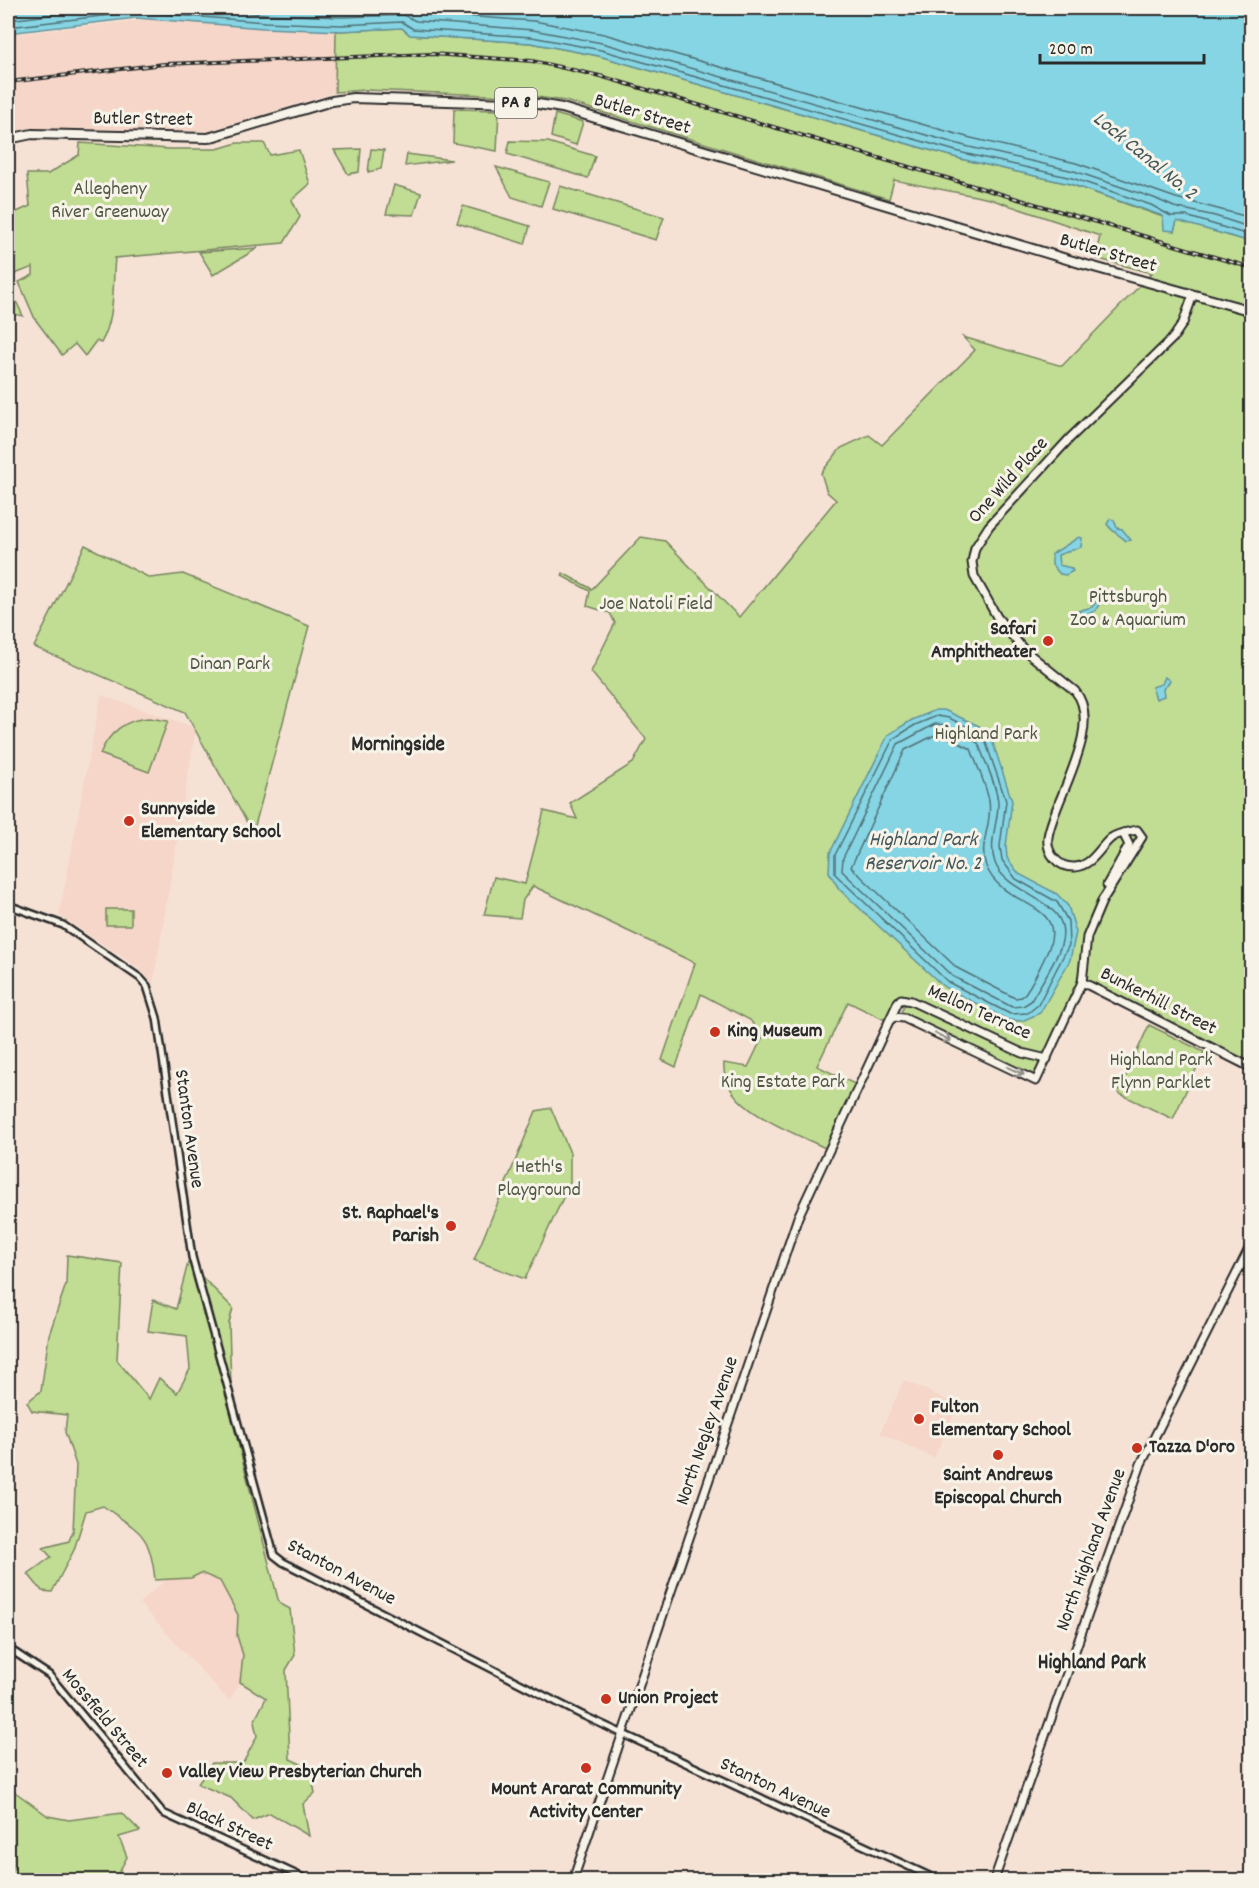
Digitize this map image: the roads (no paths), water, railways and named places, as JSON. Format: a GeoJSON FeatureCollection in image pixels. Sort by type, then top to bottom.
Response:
{"type":"FeatureCollection","features":[{"type":"Feature","properties":{"kind":"highway","name":"Butler Street"},"geometry":{"type":"LineString","coordinates":[[8,139],[32,134],[208,138],[325,103],[353,98],[546,105],[1251,311]]}},
{"type":"Feature","properties":{"kind":"main road","name":"One Wild Place"},"geometry":{"type":"LineString","coordinates":[[1102,901],[1122,867],[1142,842],[1142,837],[1137,830],[1112,837],[1093,858],[1080,866],[1063,865],[1050,850],[1050,829],[1074,771],[1080,745],[1082,703],[1075,691],[1016,642],[985,598],[974,576],[972,562],[975,548],[989,526],[1070,438],[1173,338],[1183,324],[1193,295]]}},
{"type":"Feature","properties":{"kind":"main road","name":"One Wild Place"},"geometry":{"type":"LineString","coordinates":[[1036,1081],[1082,982],[1087,937],[1114,869],[1129,844],[1123,833]]}},
{"type":"Feature","properties":{"kind":"main road","name":"Bunkerhill Street"},"geometry":{"type":"LineString","coordinates":[[1082,982],[1251,1068]]}},
{"type":"Feature","properties":{"kind":"main road","name":"Mellon Terrace"},"geometry":{"type":"LineString","coordinates":[[898,1002],[904,999],[911,1001],[1022,1053],[1047,1059]]}},
{"type":"Feature","properties":{"kind":"main road","name":"North Negley Avenue"},"geometry":{"type":"LineString","coordinates":[[573,1881],[798,1217],[898,1002]]}},
{"type":"Feature","properties":{"kind":"main road","name":"Mellon Terrace"},"geometry":{"type":"LineString","coordinates":[[890,1020],[894,1017],[904,1018],[1036,1081]]}},
{"type":"Feature","properties":{"kind":"main road","name":"North Highland Avenue"},"geometry":{"type":"LineString","coordinates":[[994,1881],[1141,1464],[1251,1243]]}},
{"type":"Feature","properties":{"kind":"street","name":"Stanton Avenue"},"geometry":{"type":"LineString","coordinates":[[8,905],[52,919],[87,940],[140,978],[147,986],[152,999],[192,1257],[274,1555],[283,1562],[623,1734],[938,1881]]}},
{"type":"Feature","properties":{"kind":"street","name":"Mossfield Street"},"geometry":{"type":"LineString","coordinates":[[8,1648],[49,1675],[163,1813],[170,1816]]}},
{"type":"Feature","properties":{"kind":"street","name":"Black Street"},"geometry":{"type":"LineString","coordinates":[[170,1816],[308,1881]]}},
{"type":"Feature","properties":{"kind":"water","name":"Lock Canal No. 2"},"geometry":{"type":"Polygon","coordinates":[[[8,8],[1251,8],[1251,242],[1177,221],[1174,231],[1164,230],[1163,216],[1070,184],[961,159],[599,56],[531,43],[410,35],[402,28],[341,31],[264,28],[136,18],[8,33],[8,8]]]}},
{"type":"Feature","properties":{"kind":"water"},"geometry":{"type":"Polygon","coordinates":[[[1110,519],[1114,520],[1117,528],[1122,529],[1131,540],[1126,541],[1111,529],[1107,524],[1110,519]]]}},
{"type":"Feature","properties":{"kind":"water"},"geometry":{"type":"Polygon","coordinates":[[[1079,537],[1082,538],[1081,547],[1058,555],[1059,565],[1071,568],[1073,571],[1066,575],[1060,574],[1052,565],[1052,554],[1079,537]]]}},
{"type":"Feature","properties":{"kind":"water"},"geometry":{"type":"Polygon","coordinates":[[[1100,598],[1106,600],[1100,603],[1095,611],[1085,615],[1078,611],[1092,607],[1100,598]]]}},
{"type":"Feature","properties":{"kind":"water"},"geometry":{"type":"Polygon","coordinates":[[[1165,677],[1170,681],[1163,689],[1164,696],[1156,699],[1152,687],[1162,684],[1165,677]]]}},
{"type":"Feature","properties":{"kind":"water","name":"Highland Park Reservoir No. 2"},"geometry":{"type":"Polygon","coordinates":[[[936,710],[944,710],[979,726],[991,737],[1012,801],[1006,846],[1007,858],[1019,874],[1057,894],[1068,906],[1076,932],[1070,960],[1040,1013],[1022,1021],[1008,1020],[944,987],[839,889],[829,872],[830,853],[888,735],[912,720],[936,710]]]}},
{"type":"Feature","properties":{"kind":"railway"},"geometry":{"type":"LineString","coordinates":[[8,82],[164,64],[432,54],[532,61],[600,76],[1252,268]]}},
{"type":"Feature","properties":{"kind":"place","name":"Safari Amphitheater"},"geometry":{"type":"Point","coordinates":[1048,641]}},
{"type":"Feature","properties":{"kind":"place","name":"Sunnyside Elementary School"},"geometry":{"type":"Point","coordinates":[129,821]}},
{"type":"Feature","properties":{"kind":"place","name":"King Museum"},"geometry":{"type":"Point","coordinates":[715,1032]}},
{"type":"Feature","properties":{"kind":"place","name":"St. Raphael's Parish"},"geometry":{"type":"Point","coordinates":[451,1226]}},
{"type":"Feature","properties":{"kind":"place","name":"Fulton Elementary School"},"geometry":{"type":"Point","coordinates":[919,1419]}},
{"type":"Feature","properties":{"kind":"place","name":"Tazza D'oro"},"geometry":{"type":"Point","coordinates":[1137,1448]}},
{"type":"Feature","properties":{"kind":"place","name":"Saint Andrews Episcopal Church"},"geometry":{"type":"Point","coordinates":[998,1455]}},
{"type":"Feature","properties":{"kind":"place","name":"Union Project"},"geometry":{"type":"Point","coordinates":[606,1699]}},
{"type":"Feature","properties":{"kind":"place","name":"Mount Ararat Community Activity Center"},"geometry":{"type":"Point","coordinates":[586,1768]}},
{"type":"Feature","properties":{"kind":"place","name":"Valley View Presbyterian Church"},"geometry":{"type":"Point","coordinates":[167,1773]}},
{"type":"Feature","properties":{"kind":"district","name":"Morningside"},"geometry":{"type":"Point","coordinates":[398,746]}},
{"type":"Feature","properties":{"kind":"district","name":"Highland Park"},"geometry":{"type":"Point","coordinates":[1092,1664]}},
{"type":"Feature","properties":{"kind":"park label","name":"Allegheny River Greenway"},"geometry":{"type":"Point","coordinates":[110,202]}},
{"type":"Feature","properties":{"kind":"park label","name":"Joe Natoli Field"},"geometry":{"type":"Point","coordinates":[656,605]}},
{"type":"Feature","properties":{"kind":"park label","name":"Pittsburgh Zoo & Aquarium"},"geometry":{"type":"Point","coordinates":[1128,610]}},
{"type":"Feature","properties":{"kind":"park label","name":"Dinan Park"},"geometry":{"type":"Point","coordinates":[230,665]}},
{"type":"Feature","properties":{"kind":"park label","name":"Highland Park Flynn Parklet"},"geometry":{"type":"Point","coordinates":[1161,1072]}},
{"type":"Feature","properties":{"kind":"park label","name":"King Estate Park"},"geometry":{"type":"Point","coordinates":[783,1083]}},
{"type":"Feature","properties":{"kind":"park label","name":"Heth's Playground"},"geometry":{"type":"Point","coordinates":[539,1180]}}]}
